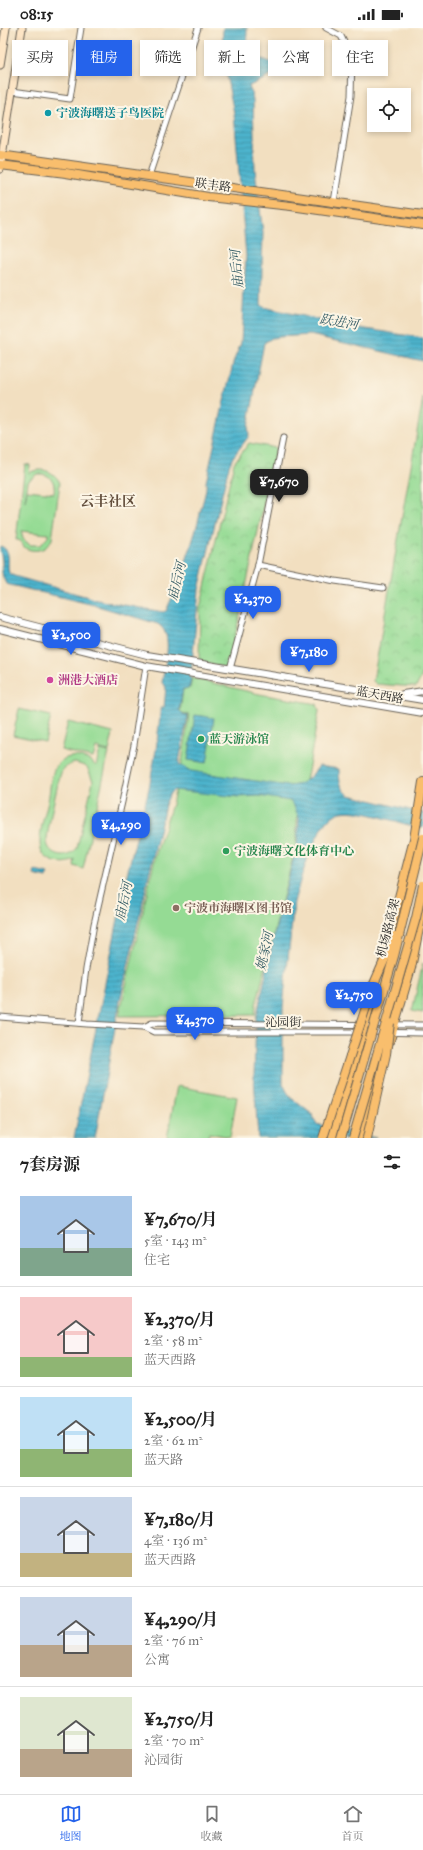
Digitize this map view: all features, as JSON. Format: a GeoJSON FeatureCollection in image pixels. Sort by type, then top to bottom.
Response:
{"type":"FeatureCollection","features":[{"type":"Feature","properties":{"kind":"main road"},"geometry":{"type":"LineString","coordinates":[[0,65],[6,28]]}},
{"type":"Feature","properties":{"kind":"main road"},"geometry":{"type":"LineString","coordinates":[[0,166],[22,28]]}},
{"type":"Feature","properties":{"kind":"main road","name":"联丰路"},"geometry":{"type":"LineString","coordinates":[[1,155],[423,215]]}},
{"type":"Feature","properties":{"kind":"main road","name":"联丰路"},"geometry":{"type":"LineString","coordinates":[[0,166],[66,173],[208,197],[291,206],[423,225]]}},
{"type":"Feature","properties":{"kind":"main road"},"geometry":{"type":"LineString","coordinates":[[332,1138],[364,1028],[414,836],[423,782]]}},
{"type":"Feature","properties":{"kind":"main road","name":"机场路高架"},"geometry":{"type":"LineString","coordinates":[[341,1138],[405,913],[423,838]]}},
{"type":"Feature","properties":{"kind":"main road","name":"机场路高架"},"geometry":{"type":"LineString","coordinates":[[352,1138],[416,918],[423,885]]}},
{"type":"Feature","properties":{"kind":"main road"},"geometry":{"type":"LineString","coordinates":[[358,1138],[395,1024],[411,968],[423,909]]}},
{"type":"Feature","properties":{"kind":"main road"},"geometry":{"type":"LineString","coordinates":[[323,1138],[373,986],[405,913]]}},
{"type":"Feature","properties":{"kind":"main road"},"geometry":{"type":"LineString","coordinates":[[367,1138],[386,1054],[393,999]]}},
{"type":"Feature","properties":{"kind":"street"},"geometry":{"type":"LineString","coordinates":[[12,91],[70,99],[80,28]]}},
{"type":"Feature","properties":{"kind":"street"},"geometry":{"type":"LineString","coordinates":[[149,176],[198,28]]}},
{"type":"Feature","properties":{"kind":"street"},"geometry":{"type":"LineString","coordinates":[[326,28],[341,36],[352,58],[351,96],[334,202]]}},
{"type":"Feature","properties":{"kind":"street"},"geometry":{"type":"LineString","coordinates":[[230,669],[258,566],[283,438]]}},
{"type":"Feature","properties":{"kind":"street"},"geometry":{"type":"LineString","coordinates":[[258,566],[335,581],[383,588]]}},
{"type":"Feature","properties":{"kind":"street","name":"蓝天西路"},"geometry":{"type":"LineString","coordinates":[[0,617],[105,645],[159,657],[423,700]]}},
{"type":"Feature","properties":{"kind":"street","name":"蓝天西路"},"geometry":{"type":"LineString","coordinates":[[0,629],[146,666],[423,713]]}},
{"type":"Feature","properties":{"kind":"street"},"geometry":{"type":"LineString","coordinates":[[79,1023],[94,924],[125,788],[146,666]]}},
{"type":"Feature","properties":{"kind":"street"},"geometry":{"type":"LineString","coordinates":[[394,695],[423,691]]}},
{"type":"Feature","properties":{"kind":"street","name":"沁园街"},"geometry":{"type":"LineString","coordinates":[[0,1017],[144,1027],[154,1032],[284,1032],[364,1028],[395,1024],[423,1025]]}},
{"type":"Feature","properties":{"kind":"street","name":"沁园街"},"geometry":{"type":"LineString","coordinates":[[144,1027],[152,1023],[252,1023],[364,1028],[392,1032],[423,1033]]}},
{"type":"Feature","properties":{"kind":"green space"},"geometry":{"type":"Polygon","coordinates":[[[423,398],[423,670],[416,687],[376,684],[373,681],[423,398]]]}},
{"type":"Feature","properties":{"kind":"green space"},"geometry":{"type":"Polygon","coordinates":[[[249,443],[276,448],[228,669],[199,660],[200,608],[234,463],[249,443]]]}},
{"type":"Feature","properties":{"kind":"green space"},"geometry":{"type":"Polygon","coordinates":[[[25,464],[30,465],[29,473],[38,470],[46,471],[54,475],[60,483],[52,539],[50,543],[41,550],[29,550],[25,548],[19,540],[16,540],[25,464]],[[37,474],[28,481],[25,501],[27,490],[54,493],[53,481],[49,476],[37,474]],[[21,531],[23,539],[30,545],[40,545],[48,537],[48,534],[21,531]]]}},
{"type":"Feature","properties":{"kind":"green space","name":"宁波海曙文化体育中心"},"geometry":{"type":"Polygon","coordinates":[[[192,678],[259,694],[317,704],[319,711],[297,819],[296,845],[256,1005],[255,1015],[119,1016],[155,857],[172,804],[182,762],[189,715],[180,712],[183,689],[190,688],[192,678]]]}},
{"type":"Feature","properties":{"kind":"green space"},"geometry":{"type":"Polygon","coordinates":[[[19,709],[51,716],[45,742],[13,735],[19,709]]]}},
{"type":"Feature","properties":{"kind":"green space"},"geometry":{"type":"Polygon","coordinates":[[[68,722],[113,733],[109,751],[96,748],[93,758],[61,750],[68,722]]]}},
{"type":"Feature","properties":{"kind":"green space"},"geometry":{"type":"Polygon","coordinates":[[[100,750],[109,752],[83,869],[74,866],[75,860],[63,863],[52,861],[43,853],[40,836],[53,772],[59,763],[64,759],[75,756],[86,759],[96,766],[100,750]],[[75,763],[69,765],[65,767],[59,778],[50,819],[47,842],[51,851],[60,856],[69,855],[77,848],[93,781],[88,769],[85,766],[75,763]]]}},
{"type":"Feature","properties":{"kind":"green space"},"geometry":{"type":"Polygon","coordinates":[[[423,963],[423,1013],[412,1011],[423,963]]]}},
{"type":"Feature","properties":{"kind":"green space"},"geometry":{"type":"Polygon","coordinates":[[[177,1086],[237,1097],[230,1137],[209,1133],[208,1138],[167,1138],[177,1086]]]}},
{"type":"Feature","properties":{"kind":"water"},"geometry":{"type":"Polygon","coordinates":[[[223,28],[247,28],[247,40],[223,40],[223,28]]]}},
{"type":"Feature","properties":{"kind":"water","name":"庙后河"},"geometry":{"type":"Polygon","coordinates":[[[260,59],[268,62],[268,76],[270,76],[249,86],[253,100],[255,170],[263,233],[261,304],[263,307],[347,326],[423,338],[423,361],[310,335],[272,338],[264,343],[248,427],[249,436],[233,457],[229,466],[199,589],[190,685],[189,688],[183,689],[179,710],[183,714],[188,715],[179,762],[180,765],[191,771],[288,786],[298,784],[306,780],[319,766],[339,769],[341,784],[349,795],[423,813],[423,828],[360,812],[341,812],[332,816],[324,825],[317,837],[300,880],[294,902],[283,1007],[283,1084],[290,1097],[313,1115],[316,1124],[376,1138],[258,1138],[254,1077],[256,1019],[277,923],[297,845],[299,818],[290,801],[259,796],[239,797],[174,790],[170,793],[165,805],[120,1001],[95,1138],[74,1138],[127,874],[149,788],[156,750],[161,708],[164,708],[166,687],[162,683],[167,651],[166,635],[158,624],[94,605],[6,584],[2,574],[0,546],[6,550],[8,554],[9,573],[14,576],[102,601],[163,612],[166,611],[182,573],[198,522],[224,401],[234,360],[241,343],[246,256],[234,113],[226,76],[260,76],[260,59]]]}},
{"type":"Feature","properties":{"kind":"water","name":"蓝天游泳馆"},"geometry":{"type":"Polygon","coordinates":[[[195,715],[214,718],[207,763],[188,760],[195,715]]]}},
{"type":"Feature","properties":{"kind":"water"},"geometry":{"type":"Polygon","coordinates":[[[35,871],[48,874],[47,878],[34,875],[35,871]]]}},
{"type":"Feature","properties":{"kind":"place","name":"宁波海曙送子鸟医院"},"geometry":{"type":"Point","coordinates":[48,113]}},
{"type":"Feature","properties":{"kind":"place","name":"洲港大酒店"},"geometry":{"type":"Point","coordinates":[50,680]}},
{"type":"Feature","properties":{"kind":"place","name":"蓝天游泳馆"},"geometry":{"type":"Point","coordinates":[201,739]}},
{"type":"Feature","properties":{"kind":"place","name":"宁波海曙文化体育中心"},"geometry":{"type":"Point","coordinates":[226,851]}},
{"type":"Feature","properties":{"kind":"place","name":"宁波市海曙区图书馆"},"geometry":{"type":"Point","coordinates":[176,908]}},
{"type":"Feature","properties":{"kind":"district","name":"云丰社区"},"geometry":{"type":"Point","coordinates":[108,501]}},
{"type":"Feature","properties":{"kind":"water label","name":"跃进河"},"geometry":{"type":"Point","coordinates":[339,322]}},
{"type":"Feature","properties":{"kind":"water label","name":"姚家河"},"geometry":{"type":"Point","coordinates":[265,951]}}]}
